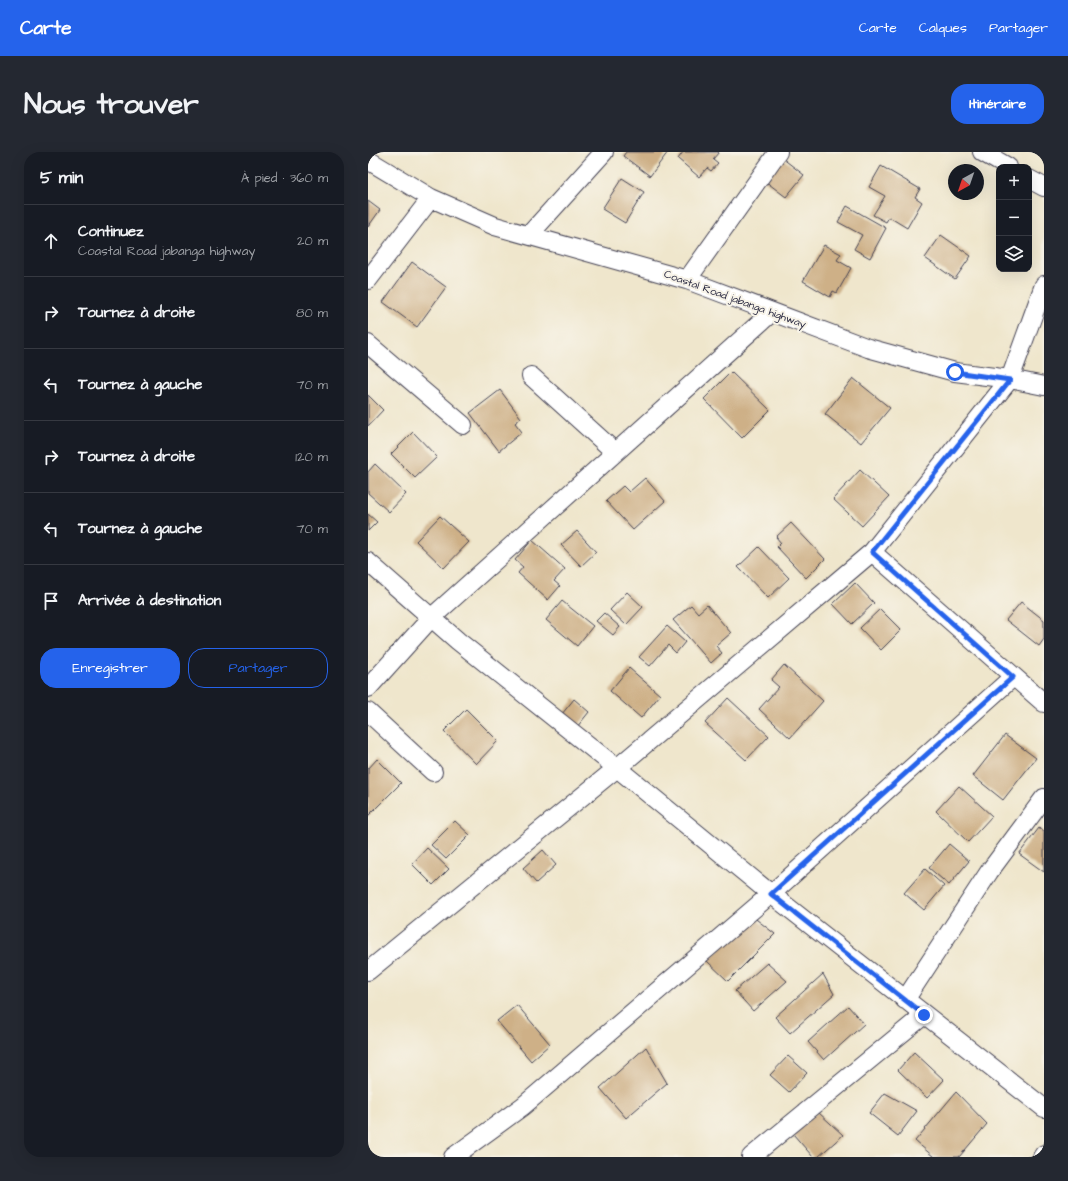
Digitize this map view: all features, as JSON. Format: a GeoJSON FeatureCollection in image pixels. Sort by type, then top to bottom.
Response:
{"type":"FeatureCollection","features":[{"type":"Feature","properties":{"kind":"street"},"geometry":{"type":"LineString","coordinates":[[529,235],[604,152]]}},
{"type":"Feature","properties":{"kind":"street"},"geometry":{"type":"LineString","coordinates":[[687,280],[778,152]]}},
{"type":"Feature","properties":{"kind":"street"},"geometry":{"type":"LineString","coordinates":[[982,152],[1003,164]]}},
{"type":"Feature","properties":{"kind":"street","name":"Coastal Road jabanga highway"},"geometry":{"type":"LineString","coordinates":[[368,160],[431,198],[495,226],[687,280],[875,350],[955,372],[1044,386]]}},
{"type":"Feature","properties":{"kind":"street"},"geometry":{"type":"LineString","coordinates":[[1032,181],[1044,187]]}},
{"type":"Feature","properties":{"kind":"street"},"geometry":{"type":"LineString","coordinates":[[368,280],[431,198]]}},
{"type":"Feature","properties":{"kind":"street"},"geometry":{"type":"LineString","coordinates":[[368,971],[617,768],[872,552],[1010,380],[1044,285]]}},
{"type":"Feature","properties":{"kind":"street"},"geometry":{"type":"LineString","coordinates":[[368,688],[431,618],[772,312]]}},
{"type":"Feature","properties":{"kind":"street"},"geometry":{"type":"LineString","coordinates":[[368,344],[463,425]]}},
{"type":"Feature","properties":{"kind":"street"},"geometry":{"type":"LineString","coordinates":[[531,376],[615,452]]}},
{"type":"Feature","properties":{"kind":"street"},"geometry":{"type":"LineString","coordinates":[[872,552],[1044,703]]}},
{"type":"Feature","properties":{"kind":"street"},"geometry":{"type":"LineString","coordinates":[[368,562],[431,618],[771,894],[1044,1108]]}},
{"type":"Feature","properties":{"kind":"street"},"geometry":{"type":"LineString","coordinates":[[454,1157],[523,1106],[771,894],[1013,677]]}},
{"type":"Feature","properties":{"kind":"street"},"geometry":{"type":"LineString","coordinates":[[368,712],[433,772]]}},
{"type":"Feature","properties":{"kind":"street"},"geometry":{"type":"LineString","coordinates":[[905,1000],[989,872],[1044,798]]}},
{"type":"Feature","properties":{"kind":"street"},"geometry":{"type":"LineString","coordinates":[[751,1157],[924,1015]]}},
{"type":"Feature","properties":{"kind":"building"},"geometry":{"type":"Polygon","coordinates":[[[626,152],[668,152],[650,176],[623,156],[626,152]]]}},
{"type":"Feature","properties":{"kind":"building"},"geometry":{"type":"Polygon","coordinates":[[[683,152],[719,152],[713,159],[718,163],[711,171],[707,168],[699,177],[678,159],[683,152]]]}},
{"type":"Feature","properties":{"kind":"building"},"geometry":{"type":"Polygon","coordinates":[[[782,158],[804,175],[786,197],[765,181],[782,158]]]}},
{"type":"Feature","properties":{"kind":"building"},"geometry":{"type":"Polygon","coordinates":[[[881,166],[920,189],[915,197],[922,202],[907,228],[889,217],[886,222],[873,215],[885,196],[869,187],[881,166]]]}},
{"type":"Feature","properties":{"kind":"building"},"geometry":{"type":"Polygon","coordinates":[[[622,178],[644,192],[625,223],[602,209],[622,178]]]}},
{"type":"Feature","properties":{"kind":"building"},"geometry":{"type":"Polygon","coordinates":[[[368,201],[380,210],[368,227],[368,201]]]}},
{"type":"Feature","properties":{"kind":"building"},"geometry":{"type":"Polygon","coordinates":[[[847,206],[886,228],[870,258],[854,249],[862,235],[838,222],[847,206]]]}},
{"type":"Feature","properties":{"kind":"building"},"geometry":{"type":"Polygon","coordinates":[[[941,235],[971,256],[955,279],[925,258],[941,235]]]}},
{"type":"Feature","properties":{"kind":"building"},"geometry":{"type":"Polygon","coordinates":[[[824,245],[841,254],[837,260],[851,268],[837,293],[833,291],[830,297],[803,281],[824,245]]]}},
{"type":"Feature","properties":{"kind":"building"},"geometry":{"type":"Polygon","coordinates":[[[412,262],[446,287],[417,327],[383,302],[412,262]]]}},
{"type":"Feature","properties":{"kind":"building"},"geometry":{"type":"Polygon","coordinates":[[[731,372],[770,410],[742,438],[704,399],[731,372]]]}},
{"type":"Feature","properties":{"kind":"building"},"geometry":{"type":"Polygon","coordinates":[[[853,378],[890,408],[861,443],[825,414],[853,378]]]}},
{"type":"Feature","properties":{"kind":"building"},"geometry":{"type":"Polygon","coordinates":[[[500,390],[521,418],[515,423],[522,432],[499,451],[470,413],[500,390]]]}},
{"type":"Feature","properties":{"kind":"building"},"geometry":{"type":"Polygon","coordinates":[[[368,395],[383,410],[368,426],[368,395]]]}},
{"type":"Feature","properties":{"kind":"building"},"geometry":{"type":"Polygon","coordinates":[[[413,432],[437,457],[415,478],[391,454],[413,432]]]}},
{"type":"Feature","properties":{"kind":"building"},"geometry":{"type":"Polygon","coordinates":[[[375,464],[406,494],[389,512],[368,493],[368,472],[375,464]]]}},
{"type":"Feature","properties":{"kind":"building"},"geometry":{"type":"Polygon","coordinates":[[[860,470],[889,497],[862,526],[833,499],[860,470]]]}},
{"type":"Feature","properties":{"kind":"building"},"geometry":{"type":"Polygon","coordinates":[[[645,478],[665,501],[633,530],[606,501],[623,486],[629,492],[645,478]]]}},
{"type":"Feature","properties":{"kind":"building"},"geometry":{"type":"Polygon","coordinates":[[[368,514],[377,522],[368,531],[368,514]]]}},
{"type":"Feature","properties":{"kind":"building"},"geometry":{"type":"Polygon","coordinates":[[[440,516],[469,542],[444,568],[416,541],[440,516]]]}},
{"type":"Feature","properties":{"kind":"building"},"geometry":{"type":"Polygon","coordinates":[[[791,523],[825,559],[806,578],[777,547],[781,543],[776,537],[791,523]]]}},
{"type":"Feature","properties":{"kind":"building"},"geometry":{"type":"Polygon","coordinates":[[[577,531],[596,552],[581,566],[561,545],[577,531]]]}},
{"type":"Feature","properties":{"kind":"building"},"geometry":{"type":"Polygon","coordinates":[[[532,540],[565,569],[554,581],[560,586],[548,600],[518,573],[523,567],[515,560],[532,540]]]}},
{"type":"Feature","properties":{"kind":"building"},"geometry":{"type":"Polygon","coordinates":[[[759,547],[789,578],[768,598],[738,567],[759,547]]]}},
{"type":"Feature","properties":{"kind":"building"},"geometry":{"type":"Polygon","coordinates":[[[855,583],[874,603],[852,624],[833,604],[855,583]]]}},
{"type":"Feature","properties":{"kind":"building"},"geometry":{"type":"Polygon","coordinates":[[[627,592],[643,607],[626,625],[610,610],[627,592]]]}},
{"type":"Feature","properties":{"kind":"building"},"geometry":{"type":"Polygon","coordinates":[[[562,601],[593,626],[577,646],[546,620],[562,601]]]}},
{"type":"Feature","properties":{"kind":"building"},"geometry":{"type":"Polygon","coordinates":[[[1021,602],[1044,620],[1044,639],[1039,646],[1006,620],[1021,602]]]}},
{"type":"Feature","properties":{"kind":"building"},"geometry":{"type":"Polygon","coordinates":[[[691,605],[698,613],[707,605],[731,633],[716,646],[722,653],[711,663],[673,620],[691,605]]]}},
{"type":"Feature","properties":{"kind":"building"},"geometry":{"type":"Polygon","coordinates":[[[880,609],[901,630],[881,650],[860,628],[880,609]]]}},
{"type":"Feature","properties":{"kind":"building"},"geometry":{"type":"Polygon","coordinates":[[[604,613],[620,627],[613,635],[596,621],[604,613]]]}},
{"type":"Feature","properties":{"kind":"building"},"geometry":{"type":"Polygon","coordinates":[[[667,626],[685,642],[676,653],[668,645],[650,666],[639,657],[667,626]]]}},
{"type":"Feature","properties":{"kind":"building"},"geometry":{"type":"Polygon","coordinates":[[[784,665],[823,701],[790,738],[759,709],[779,687],[771,680],[784,665]]]}},
{"type":"Feature","properties":{"kind":"building"},"geometry":{"type":"Polygon","coordinates":[[[629,668],[660,695],[641,718],[610,691],[629,668]]]}},
{"type":"Feature","properties":{"kind":"building"},"geometry":{"type":"Polygon","coordinates":[[[728,698],[769,736],[746,760],[705,723],[728,698]]]}},
{"type":"Feature","properties":{"kind":"building"},"geometry":{"type":"Polygon","coordinates":[[[574,699],[589,712],[577,727],[562,714],[574,699]]]}},
{"type":"Feature","properties":{"kind":"building"},"geometry":{"type":"Polygon","coordinates":[[[466,709],[498,741],[476,764],[444,731],[466,709]]]}},
{"type":"Feature","properties":{"kind":"building"},"geometry":{"type":"Polygon","coordinates":[[[1005,735],[1036,758],[1003,800],[973,776],[1005,735]]]}},
{"type":"Feature","properties":{"kind":"building"},"geometry":{"type":"Polygon","coordinates":[[[377,759],[401,783],[368,816],[368,769],[377,759]]]}},
{"type":"Feature","properties":{"kind":"building"},"geometry":{"type":"Polygon","coordinates":[[[959,786],[992,816],[968,842],[936,811],[959,786]]]}},
{"type":"Feature","properties":{"kind":"building"},"geometry":{"type":"Polygon","coordinates":[[[455,821],[470,835],[446,859],[431,845],[455,821]]]}},
{"type":"Feature","properties":{"kind":"building"},"geometry":{"type":"Polygon","coordinates":[[[1039,828],[1044,832],[1044,872],[1019,854],[1039,828]]]}},
{"type":"Feature","properties":{"kind":"building"},"geometry":{"type":"Polygon","coordinates":[[[949,844],[969,861],[949,885],[929,868],[949,844]]]}},
{"type":"Feature","properties":{"kind":"building"},"geometry":{"type":"Polygon","coordinates":[[[427,848],[449,869],[433,885],[412,864],[427,848]]]}},
{"type":"Feature","properties":{"kind":"building"},"geometry":{"type":"Polygon","coordinates":[[[543,850],[556,865],[536,883],[523,868],[543,850]]]}},
{"type":"Feature","properties":{"kind":"building"},"geometry":{"type":"Polygon","coordinates":[[[925,869],[944,886],[924,910],[904,893],[925,869]]]}},
{"type":"Feature","properties":{"kind":"building"},"geometry":{"type":"Polygon","coordinates":[[[752,916],[775,934],[728,981],[707,961],[752,916]]]}},
{"type":"Feature","properties":{"kind":"building"},"geometry":{"type":"Polygon","coordinates":[[[767,963],[787,981],[753,1011],[735,991],[767,963]]]}},
{"type":"Feature","properties":{"kind":"building"},"geometry":{"type":"Polygon","coordinates":[[[823,974],[834,994],[790,1033],[775,1017],[823,974]]]}},
{"type":"Feature","properties":{"kind":"building"},"geometry":{"type":"Polygon","coordinates":[[[517,1005],[550,1044],[531,1061],[497,1021],[517,1005]]]}},
{"type":"Feature","properties":{"kind":"building"},"geometry":{"type":"Polygon","coordinates":[[[848,1006],[864,1024],[824,1060],[808,1042],[848,1006]]]}},
{"type":"Feature","properties":{"kind":"building"},"geometry":{"type":"Polygon","coordinates":[[[646,1047],[667,1083],[626,1118],[600,1088],[646,1047]]]}},
{"type":"Feature","properties":{"kind":"building"},"geometry":{"type":"Polygon","coordinates":[[[914,1052],[944,1080],[927,1098],[898,1070],[914,1052]]]}},
{"type":"Feature","properties":{"kind":"building"},"geometry":{"type":"Polygon","coordinates":[[[788,1056],[807,1073],[789,1092],[770,1075],[788,1056]]]}},
{"type":"Feature","properties":{"kind":"building"},"geometry":{"type":"Polygon","coordinates":[[[956,1092],[987,1124],[959,1157],[934,1157],[915,1141],[956,1092]]]}},
{"type":"Feature","properties":{"kind":"building"},"geometry":{"type":"Polygon","coordinates":[[[885,1093],[917,1111],[898,1136],[869,1113],[885,1093]]]}},
{"type":"Feature","properties":{"kind":"building"},"geometry":{"type":"Polygon","coordinates":[[[818,1112],[843,1135],[818,1157],[813,1157],[793,1134],[818,1112]]]}},
{"type":"Feature","properties":{"kind":"route"},"geometry":{"type":"LineString","coordinates":[[924,1015],[771,894],[1013,677],[872,552],[1010,380],[955,372]]}}]}
